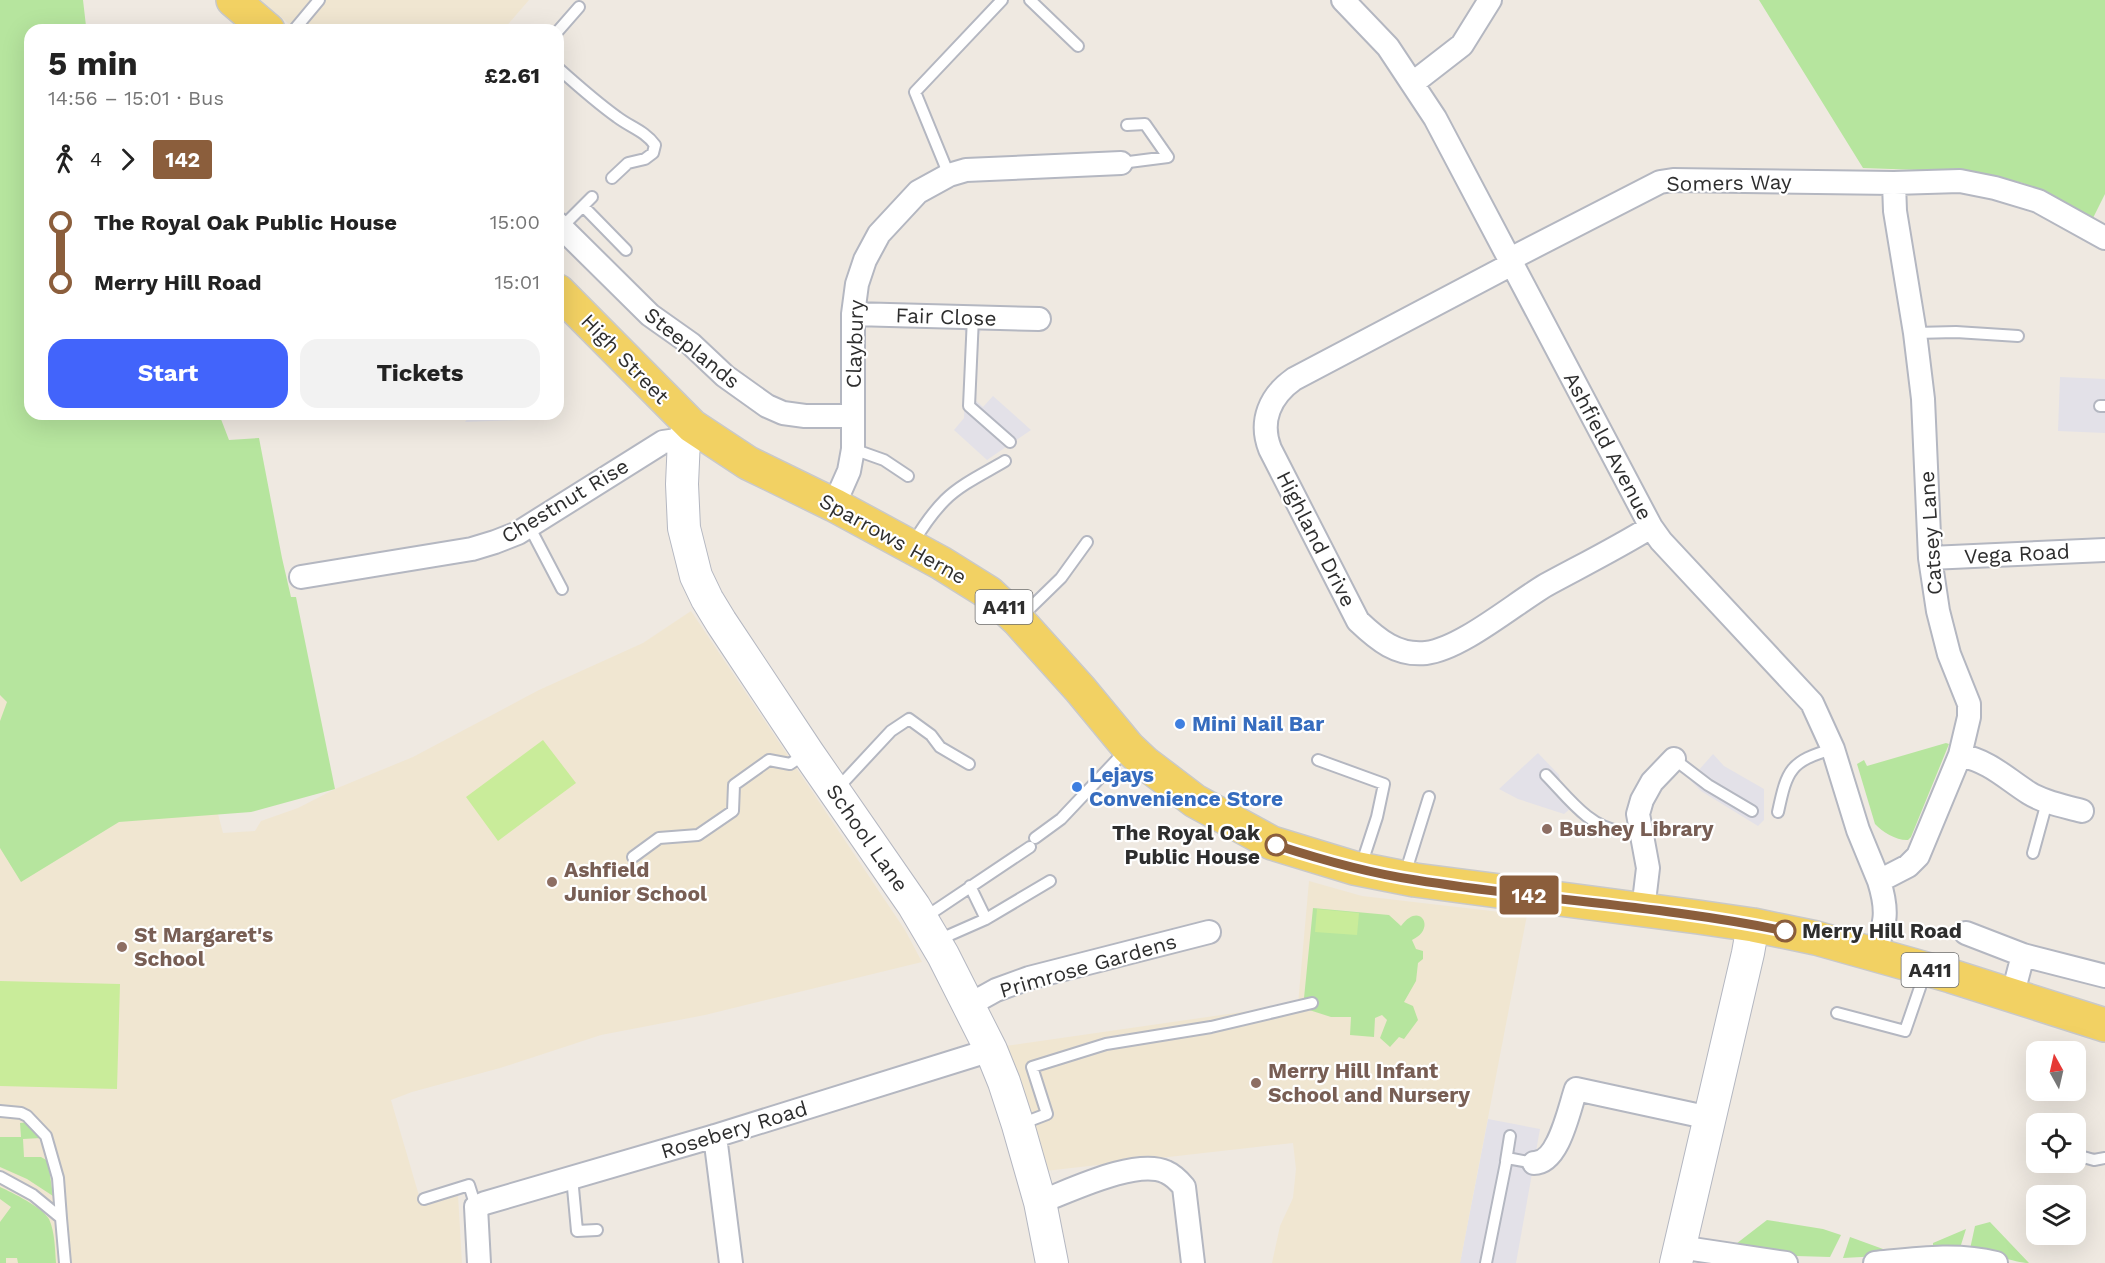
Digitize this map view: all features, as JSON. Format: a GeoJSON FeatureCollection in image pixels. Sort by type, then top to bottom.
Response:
{"type":"FeatureCollection","features":[{"type":"Feature","properties":{"kind":"main road"},"geometry":{"type":"LineString","coordinates":[[233,0],[261,24]]}},
{"type":"Feature","properties":{"kind":"main road","name":"High Street"},"geometry":{"type":"LineString","coordinates":[[564,302],[688,432]]}},
{"type":"Feature","properties":{"kind":"main road","name":"Sparrows Herne"},"geometry":{"type":"LineString","coordinates":[[688,432],[911,546],[989,593],[1018,620],[1080,688],[1128,747],[1145,763],[1195,801],[1272,843],[1360,869],[1403,878],[1753,925],[1816,938],[1927,969],[2105,1025]]}},
{"type":"Feature","properties":{"kind":"street","name":"Ashfield Avenue"},"geometry":{"type":"LineString","coordinates":[[1343,0],[1388,47],[1440,127],[1660,542],[1812,703],[1833,749],[1858,830],[1879,881]]}},
{"type":"Feature","properties":{"kind":"street"},"geometry":{"type":"LineString","coordinates":[[1413,83],[1462,45],[1490,0]]}},
{"type":"Feature","properties":{"kind":"street","name":"Claybury"},"geometry":{"type":"LineString","coordinates":[[834,505],[849,471],[853,449],[853,314],[857,284],[865,260],[879,234],[918,192],[949,175],[966,170],[1121,163]]}},
{"type":"Feature","properties":{"kind":"street","name":"Somers Way"},"geometry":{"type":"LineString","coordinates":[[1511,261],[1666,180],[1894,183],[1960,181],[1995,188],[2037,201],[2105,238]]}},
{"type":"Feature","properties":{"kind":"street","name":"Catsey Lane"},"geometry":{"type":"LineString","coordinates":[[1879,881],[1908,866],[1918,856],[1960,755],[1967,734],[1969,717],[1968,704],[1949,654],[1938,611],[1930,558],[1923,399],[1915,333],[1895,211],[1894,183]]}},
{"type":"Feature","properties":{"kind":"street","name":"Steeplands"},"geometry":{"type":"LineString","coordinates":[[564,229],[650,315],[691,344],[725,376],[767,406],[783,413],[804,416],[853,416]]}},
{"type":"Feature","properties":{"kind":"street","name":"Highland Drive"},"geometry":{"type":"LineString","coordinates":[[1511,261],[1294,379],[1283,387],[1268,410],[1265,424],[1266,439],[1270,449],[1358,621],[1377,639],[1392,648],[1405,652],[1425,653],[1442,650],[1544,586],[1651,527]]}},
{"type":"Feature","properties":{"kind":"street","name":"Fair Close"},"geometry":{"type":"LineString","coordinates":[[853,314],[1039,319]]}},
{"type":"Feature","properties":{"kind":"street","name":"Chestnut Rise"},"geometry":{"type":"LineString","coordinates":[[301,577],[472,549],[495,542],[529,526],[663,442],[688,432]]}},
{"type":"Feature","properties":{"kind":"street","name":"School Lane"},"geometry":{"type":"LineString","coordinates":[[688,432],[682,484],[684,528],[696,576],[716,614],[928,930],[969,1005],[991,1050],[1018,1125],[1040,1202],[1052,1263]]}},
{"type":"Feature","properties":{"kind":"street","name":"Vega Road"},"geometry":{"type":"LineString","coordinates":[[1930,558],[2105,550]]}},
{"type":"Feature","properties":{"kind":"street"},"geometry":{"type":"LineString","coordinates":[[1960,755],[1987,763],[2031,794],[2047,802],[2082,811]]}},
{"type":"Feature","properties":{"kind":"street"},"geometry":{"type":"LineString","coordinates":[[1643,910],[1648,868],[1638,814],[1641,800],[1652,782],[1674,759]]}},
{"type":"Feature","properties":{"kind":"street"},"geometry":{"type":"LineString","coordinates":[[1875,954],[1886,919],[1884,897],[1879,881]]}},
{"type":"Feature","properties":{"kind":"street"},"geometry":{"type":"LineString","coordinates":[[1753,925],[1678,1255],[1786,1263]]}},
{"type":"Feature","properties":{"kind":"street","name":"Primrose Gardens"},"geometry":{"type":"LineString","coordinates":[[969,1005],[996,990],[1029,978],[1209,932]]}},
{"type":"Feature","properties":{"kind":"street"},"geometry":{"type":"LineString","coordinates":[[1966,933],[2023,955],[2105,976]]}},
{"type":"Feature","properties":{"kind":"street"},"geometry":{"type":"LineString","coordinates":[[2012,997],[2023,955]]}},
{"type":"Feature","properties":{"kind":"street","name":"Rosebery Road"},"geometry":{"type":"LineString","coordinates":[[476,1208],[485,1203],[715,1136],[991,1050]]}},
{"type":"Feature","properties":{"kind":"street"},"geometry":{"type":"LineString","coordinates":[[1534,1163],[1546,1160],[1556,1149],[1576,1089],[1710,1118]]}},
{"type":"Feature","properties":{"kind":"street"},"geometry":{"type":"LineString","coordinates":[[715,1136],[731,1263]]}},
{"type":"Feature","properties":{"kind":"street"},"geometry":{"type":"LineString","coordinates":[[1040,1202],[1117,1173],[1144,1169],[1167,1172],[1184,1187],[1193,1263]]}},
{"type":"Feature","properties":{"kind":"street"},"geometry":{"type":"LineString","coordinates":[[476,1208],[479,1263]]}},
{"type":"Feature","properties":{"kind":"street"},"geometry":{"type":"LineString","coordinates":[[1875,1263],[1959,1257],[1979,1258],[1996,1263]]}},
{"type":"Feature","properties":{"kind":"lane"},"geometry":{"type":"LineString","coordinates":[[299,24],[319,0]]}},
{"type":"Feature","properties":{"kind":"lane"},"geometry":{"type":"LineString","coordinates":[[949,175],[915,92],[1002,0]]}},
{"type":"Feature","properties":{"kind":"lane"},"geometry":{"type":"LineString","coordinates":[[1030,0],[1078,46]]}},
{"type":"Feature","properties":{"kind":"lane"},"geometry":{"type":"LineString","coordinates":[[564,24],[579,7]]}},
{"type":"Feature","properties":{"kind":"lane"},"geometry":{"type":"LineString","coordinates":[[564,73],[609,112],[627,125],[648,135],[655,145],[653,153],[645,159],[628,163],[612,178]]}},
{"type":"Feature","properties":{"kind":"lane"},"geometry":{"type":"LineString","coordinates":[[1121,163],[1168,157],[1145,124],[1127,125]]}},
{"type":"Feature","properties":{"kind":"lane"},"geometry":{"type":"LineString","coordinates":[[564,222],[592,197]]}},
{"type":"Feature","properties":{"kind":"lane"},"geometry":{"type":"LineString","coordinates":[[583,206],[626,250]]}},
{"type":"Feature","properties":{"kind":"lane"},"geometry":{"type":"LineString","coordinates":[[973,317],[969,406],[1010,442]]}},
{"type":"Feature","properties":{"kind":"lane"},"geometry":{"type":"LineString","coordinates":[[1915,333],[2018,336]]}},
{"type":"Feature","properties":{"kind":"lane"},"geometry":{"type":"LineString","coordinates":[[853,449],[884,460],[908,476]]}},
{"type":"Feature","properties":{"kind":"lane"},"geometry":{"type":"LineString","coordinates":[[911,546],[925,524],[945,500],[963,486],[1005,461]]}},
{"type":"Feature","properties":{"kind":"lane"},"geometry":{"type":"LineString","coordinates":[[529,526],[562,589]]}},
{"type":"Feature","properties":{"kind":"lane"},"geometry":{"type":"LineString","coordinates":[[1018,620],[1061,578],[1087,542]]}},
{"type":"Feature","properties":{"kind":"lane"},"geometry":{"type":"LineString","coordinates":[[834,792],[891,731],[909,719],[931,735],[940,747],[969,764]]}},
{"type":"Feature","properties":{"kind":"lane"},"geometry":{"type":"LineString","coordinates":[[928,930],[970,886],[1032,843],[1061,819],[1128,747]]}},
{"type":"Feature","properties":{"kind":"lane"},"geometry":{"type":"LineString","coordinates":[[1778,812],[1784,785],[1792,768],[1808,756],[1833,749]]}},
{"type":"Feature","properties":{"kind":"lane"},"geometry":{"type":"LineString","coordinates":[[633,857],[659,838],[698,835],[733,811],[734,785],[769,760],[790,764],[808,753]]}},
{"type":"Feature","properties":{"kind":"lane"},"geometry":{"type":"LineString","coordinates":[[1674,759],[1708,785],[1752,811]]}},
{"type":"Feature","properties":{"kind":"lane"},"geometry":{"type":"LineString","coordinates":[[1318,760],[1384,784],[1377,817],[1360,869]]}},
{"type":"Feature","properties":{"kind":"lane"},"geometry":{"type":"LineString","coordinates":[[1546,775],[1578,808],[1603,826],[1621,831],[1640,830]]}},
{"type":"Feature","properties":{"kind":"lane"},"geometry":{"type":"LineString","coordinates":[[1403,878],[1429,797]]}},
{"type":"Feature","properties":{"kind":"lane"},"geometry":{"type":"LineString","coordinates":[[2032,853],[2047,802]]}},
{"type":"Feature","properties":{"kind":"lane"},"geometry":{"type":"LineString","coordinates":[[928,930],[986,919],[1050,881]]}},
{"type":"Feature","properties":{"kind":"lane"},"geometry":{"type":"LineString","coordinates":[[970,886],[986,919]]}},
{"type":"Feature","properties":{"kind":"lane"},"geometry":{"type":"LineString","coordinates":[[1837,1013],[1905,1031],[1927,969]]}},
{"type":"Feature","properties":{"kind":"lane"},"geometry":{"type":"LineString","coordinates":[[1018,1125],[1047,1114],[1032,1067],[1106,1044],[1211,1027],[1312,1003]]}},
{"type":"Feature","properties":{"kind":"lane"},"geometry":{"type":"LineString","coordinates":[[0,1112],[21,1113],[27,1116],[46,1136],[58,1178],[65,1263]]}},
{"type":"Feature","properties":{"kind":"lane"},"geometry":{"type":"LineString","coordinates":[[1486,1263],[1510,1136]]}},
{"type":"Feature","properties":{"kind":"lane"},"geometry":{"type":"LineString","coordinates":[[1506,1161],[1507,1158],[1534,1163]]}},
{"type":"Feature","properties":{"kind":"lane"},"geometry":{"type":"LineString","coordinates":[[2086,1158],[2094,1160],[2105,1158]]}},
{"type":"Feature","properties":{"kind":"lane"},"geometry":{"type":"LineString","coordinates":[[0,1177],[33,1195],[61,1218]]}},
{"type":"Feature","properties":{"kind":"lane"},"geometry":{"type":"LineString","coordinates":[[572,1177],[577,1231],[597,1230]]}},
{"type":"Feature","properties":{"kind":"lane"},"geometry":{"type":"LineString","coordinates":[[424,1198],[469,1185],[476,1208]]}},
{"type":"Feature","properties":{"kind":"shaded area"},"geometry":{"type":"Polygon","coordinates":[[[261,0],[529,0],[508,24],[289,24],[261,0]]]}},
{"type":"Feature","properties":{"kind":"shaded area"},"geometry":{"type":"Polygon","coordinates":[[[964,330],[981,331],[975,400],[983,407],[993,396],[1031,430],[987,460],[954,430],[964,418],[967,336],[964,330]]]}},
{"type":"Feature","properties":{"kind":"shaded area"},"geometry":{"type":"Polygon","coordinates":[[[2060,377],[2105,379],[2105,433],[2058,431],[2060,377]]]}},
{"type":"Feature","properties":{"kind":"shaded area"},"geometry":{"type":"Polygon","coordinates":[[[466,420],[520,420],[465,422],[466,420]]]}},
{"type":"Feature","properties":{"kind":"shaded area"},"geometry":{"type":"Polygon","coordinates":[[[163,605],[223,833],[255,831],[261,821],[298,808],[335,789],[413,757],[539,690],[643,643],[691,611],[905,930],[922,962],[705,1015],[601,1035],[391,1100],[422,1206],[458,1195],[462,1263],[0,1263],[0,607],[163,605]]]}},
{"type":"Feature","properties":{"kind":"shaded area"},"geometry":{"type":"Polygon","coordinates":[[[1538,753],[1559,775],[1561,784],[1582,805],[1601,820],[1622,826],[1615,838],[1571,808],[1564,814],[1518,799],[1499,789],[1538,753]]]}},
{"type":"Feature","properties":{"kind":"shaded area"},"geometry":{"type":"Polygon","coordinates":[[[1713,754],[1724,766],[1764,789],[1764,820],[1758,826],[1701,791],[1690,780],[1713,754]]]}},
{"type":"Feature","properties":{"kind":"shaded area","name":"Merry Hill Infant School and Nursery"},"geometry":{"type":"Polygon","coordinates":[[[1309,881],[1362,896],[1527,915],[1460,1263],[1272,1263],[1280,1226],[1293,1198],[1296,1169],[1293,1143],[1045,1171],[1005,1046],[1298,1004],[1309,881]]]}},
{"type":"Feature","properties":{"kind":"shaded area"},"geometry":{"type":"Polygon","coordinates":[[[1488,1119],[1540,1129],[1516,1263],[1460,1263],[1488,1119]]]}},
{"type":"Feature","properties":{"kind":"green space"},"geometry":{"type":"Polygon","coordinates":[[[0,0],[83,0],[86,24],[24,24],[24,420],[221,420],[229,440],[259,438],[282,558],[291,597],[296,597],[335,789],[251,812],[119,822],[21,882],[0,848],[0,721],[7,702],[0,695],[0,0]]]}},
{"type":"Feature","properties":{"kind":"green space"},"geometry":{"type":"Polygon","coordinates":[[[1759,0],[2105,0],[2105,194],[2093,218],[2023,183],[1975,172],[1863,168],[1759,0]]]}},
{"type":"Feature","properties":{"kind":"green space"},"geometry":{"type":"Polygon","coordinates":[[[543,740],[576,783],[498,841],[466,797],[543,740]]]}},
{"type":"Feature","properties":{"kind":"green space"},"geometry":{"type":"Polygon","coordinates":[[[1949,744],[1911,837],[1908,840],[1900,839],[1882,830],[1875,824],[1857,764],[1864,760],[1867,766],[1949,744]]]}},
{"type":"Feature","properties":{"kind":"green space"},"geometry":{"type":"Polygon","coordinates":[[[1313,908],[1389,915],[1401,926],[1414,916],[1423,919],[1424,930],[1412,940],[1416,949],[1423,951],[1423,959],[1418,963],[1416,981],[1404,1002],[1413,1006],[1418,1020],[1404,1039],[1399,1037],[1390,1047],[1380,1038],[1387,1020],[1382,1015],[1375,1018],[1374,1037],[1350,1035],[1351,1017],[1331,1017],[1303,1008],[1313,908]]]}},
{"type":"Feature","properties":{"kind":"green space"},"geometry":{"type":"Polygon","coordinates":[[[1317,909],[1359,913],[1357,935],[1315,932],[1317,909]]]}},
{"type":"Feature","properties":{"kind":"green space"},"geometry":{"type":"Polygon","coordinates":[[[0,981],[120,984],[117,1089],[0,1086],[0,981]]]}},
{"type":"Feature","properties":{"kind":"green space"},"geometry":{"type":"Polygon","coordinates":[[[30,1122],[41,1138],[23,1139],[24,1157],[41,1157],[48,1161],[53,1196],[27,1179],[0,1167],[0,1137],[21,1137],[20,1123],[30,1122]]]}},
{"type":"Feature","properties":{"kind":"green space"},"geometry":{"type":"Polygon","coordinates":[[[0,1187],[34,1205],[49,1219],[54,1235],[56,1263],[18,1263],[17,1258],[6,1258],[6,1263],[0,1263],[0,1222],[11,1207],[0,1199],[0,1187]]]}},
{"type":"Feature","properties":{"kind":"green space"},"geometry":{"type":"Polygon","coordinates":[[[1767,1220],[1823,1229],[1841,1235],[1830,1257],[1796,1256],[1732,1247],[1767,1220]]]}},
{"type":"Feature","properties":{"kind":"green space"},"geometry":{"type":"Polygon","coordinates":[[[1990,1222],[2029,1263],[1970,1249],[1975,1226],[1990,1222]]]}},
{"type":"Feature","properties":{"kind":"green space"},"geometry":{"type":"Polygon","coordinates":[[[1966,1229],[1960,1248],[1933,1250],[1933,1243],[1966,1229]]]}},
{"type":"Feature","properties":{"kind":"green space"},"geometry":{"type":"Polygon","coordinates":[[[1850,1237],[1883,1249],[1880,1256],[1843,1258],[1850,1237]]]}},
{"type":"Feature","properties":{"kind":"bus line","name":"142"},"geometry":{"type":"LineString","coordinates":[[1276,845],[1354,868],[1415,880],[1698,916],[1785,931]]}},
{"type":"Feature","properties":{"kind":"place","name":"Mini Nail Bar"},"geometry":{"type":"Point","coordinates":[1180,724]}},
{"type":"Feature","properties":{"kind":"place","name":"Lejays Convenience Store"},"geometry":{"type":"Point","coordinates":[1077,787]}},
{"type":"Feature","properties":{"kind":"place","name":"Bushey Library"},"geometry":{"type":"Point","coordinates":[1547,829]}},
{"type":"Feature","properties":{"kind":"place","name":"The Royal Oak Public House"},"geometry":{"type":"Point","coordinates":[1276,845]}},
{"type":"Feature","properties":{"kind":"place","name":"Ashfield Junior School"},"geometry":{"type":"Point","coordinates":[552,882]}},
{"type":"Feature","properties":{"kind":"place","name":"Merry Hill Road"},"geometry":{"type":"Point","coordinates":[1785,931]}},
{"type":"Feature","properties":{"kind":"place","name":"St Margaret's School"},"geometry":{"type":"Point","coordinates":[122,947]}},
{"type":"Feature","properties":{"kind":"place","name":"Merry Hill Infant School and Nursery"},"geometry":{"type":"Point","coordinates":[1256,1083]}}]}
